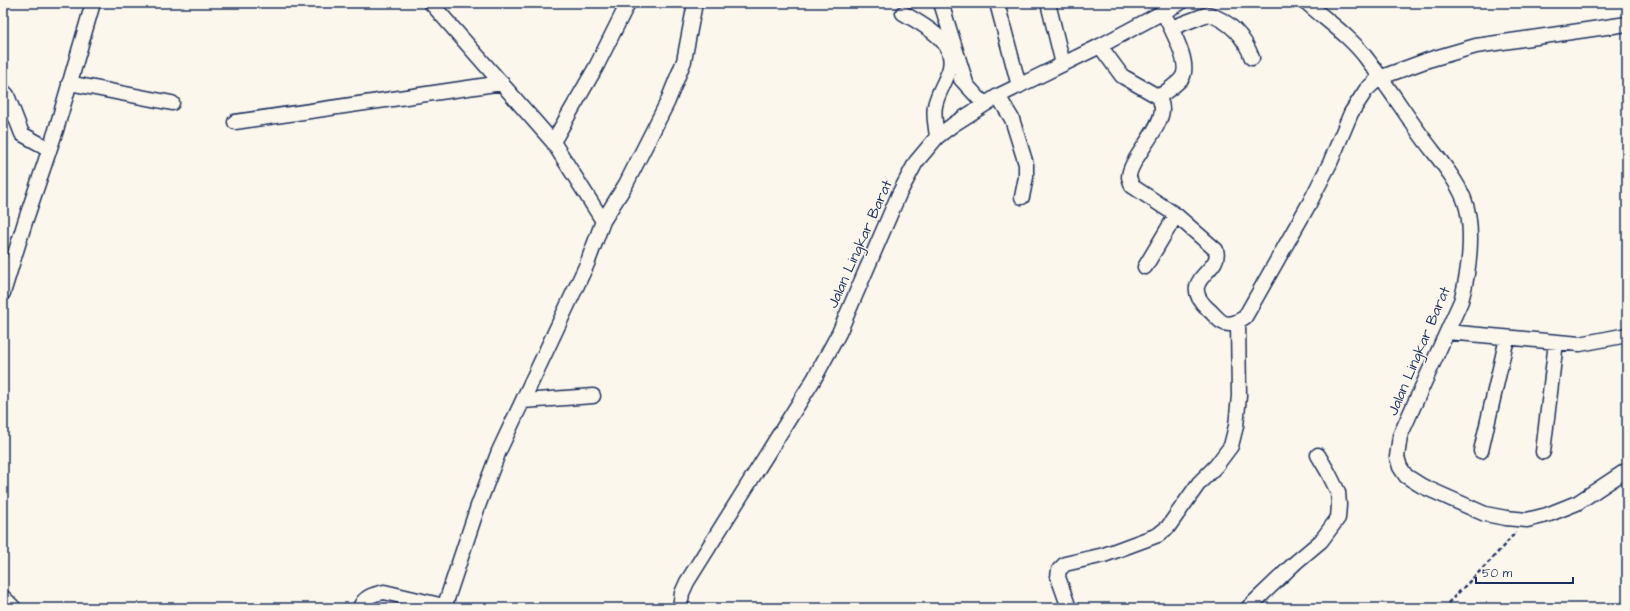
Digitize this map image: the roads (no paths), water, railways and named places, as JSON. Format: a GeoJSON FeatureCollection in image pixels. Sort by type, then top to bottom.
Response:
{"type":"FeatureCollection","features":[{"type":"Feature","properties":{"kind":"street"},"geometry":{"type":"LineString","coordinates":[[3,293],[56,130],[93,3]]}},
{"type":"Feature","properties":{"kind":"street"},"geometry":{"type":"LineString","coordinates":[[431,3],[553,142],[603,221]]}},
{"type":"Feature","properties":{"kind":"street"},"geometry":{"type":"LineString","coordinates":[[553,142],[596,66],[628,3]]}},
{"type":"Feature","properties":{"kind":"street"},"geometry":{"type":"LineString","coordinates":[[360,608],[361,604],[367,598],[384,592],[444,607],[478,506],[499,451],[587,264],[603,221],[626,184],[667,104],[684,61],[695,3]]}},
{"type":"Feature","properties":{"kind":"street"},"geometry":{"type":"LineString","coordinates":[[941,3],[967,86]]}},
{"type":"Feature","properties":{"kind":"street"},"geometry":{"type":"LineString","coordinates":[[997,3],[1019,86]]}},
{"type":"Feature","properties":{"kind":"street"},"geometry":{"type":"LineString","coordinates":[[1048,3],[1063,64]]}},
{"type":"Feature","properties":{"kind":"street","name":"Jalan Lingkar Barat"},"geometry":{"type":"LineString","coordinates":[[680,608],[682,593],[687,582],[818,372],[839,333],[899,194],[916,162],[937,136],[998,96],[1100,46],[1180,3]]}},
{"type":"Feature","properties":{"kind":"street","name":"Jalan Lingkar Barat"},"geometry":{"type":"LineString","coordinates":[[1307,3],[1351,41],[1367,58],[1379,78],[1444,167],[1464,200],[1470,256],[1467,280],[1461,301],[1400,436],[1397,457],[1400,467],[1406,476],[1422,486],[1485,514],[1527,520],[1547,515],[1577,503],[1627,470]]}},
{"type":"Feature","properties":{"kind":"street"},"geometry":{"type":"LineString","coordinates":[[1159,97],[1182,78],[1185,67],[1164,12]]}},
{"type":"Feature","properties":{"kind":"street"},"geometry":{"type":"LineString","coordinates":[[903,13],[929,28],[944,44],[949,52],[950,70],[935,105],[934,117],[937,136]]}},
{"type":"Feature","properties":{"kind":"street"},"geometry":{"type":"LineString","coordinates":[[1171,28],[1208,14],[1219,18],[1231,26],[1242,38],[1252,58]]}},
{"type":"Feature","properties":{"kind":"street"},"geometry":{"type":"LineString","coordinates":[[1100,46],[1122,76],[1159,97],[1162,107],[1161,117],[1133,166],[1129,176],[1132,186],[1176,215],[1212,246],[1217,255],[1216,260],[1197,287],[1200,302],[1223,323],[1231,324],[1238,322],[1245,317],[1330,163],[1351,113],[1366,90],[1379,78],[1428,60],[1476,46],[1627,24]]}},
{"type":"Feature","properties":{"kind":"street"},"geometry":{"type":"LineString","coordinates":[[950,70],[984,104]]}},
{"type":"Feature","properties":{"kind":"street"},"geometry":{"type":"LineString","coordinates":[[69,83],[172,103]]}},
{"type":"Feature","properties":{"kind":"street"},"geometry":{"type":"LineString","coordinates":[[235,122],[502,83]]}},
{"type":"Feature","properties":{"kind":"street"},"geometry":{"type":"LineString","coordinates":[[3,91],[7,95],[22,134],[49,149]]}},
{"type":"Feature","properties":{"kind":"street"},"geometry":{"type":"LineString","coordinates":[[998,96],[1012,119],[1026,164],[1026,177],[1022,197]]}},
{"type":"Feature","properties":{"kind":"street"},"geometry":{"type":"LineString","coordinates":[[1145,267],[1176,215]]}},
{"type":"Feature","properties":{"kind":"street"},"geometry":{"type":"LineString","coordinates":[[1069,608],[1058,577],[1059,570],[1065,564],[1104,555],[1158,535],[1168,527],[1199,483],[1216,466],[1231,446],[1236,426],[1239,396],[1238,322]]}},
{"type":"Feature","properties":{"kind":"street"},"geometry":{"type":"LineString","coordinates":[[1447,332],[1580,344],[1627,335]]}},
{"type":"Feature","properties":{"kind":"street"},"geometry":{"type":"LineString","coordinates":[[1481,450],[1507,338]]}},
{"type":"Feature","properties":{"kind":"street"},"geometry":{"type":"LineString","coordinates":[[1543,452],[1556,342]]}},
{"type":"Feature","properties":{"kind":"street"},"geometry":{"type":"LineString","coordinates":[[523,401],[593,396]]}},
{"type":"Feature","properties":{"kind":"street"},"geometry":{"type":"LineString","coordinates":[[1248,608],[1296,562],[1321,541],[1338,518],[1338,492],[1318,455]]}},
{"type":"Feature","properties":{"kind":"street"},"geometry":{"type":"LineString","coordinates":[[3,597],[14,608]]}}]}
